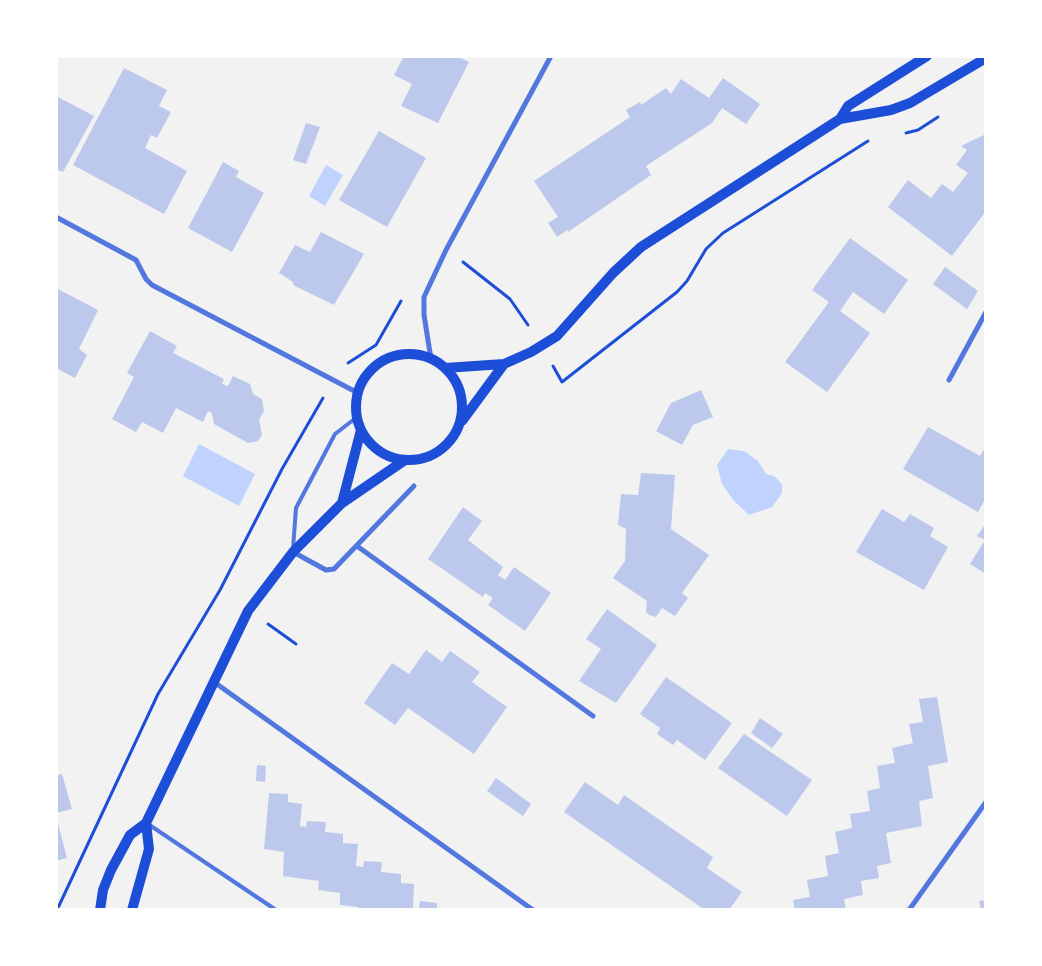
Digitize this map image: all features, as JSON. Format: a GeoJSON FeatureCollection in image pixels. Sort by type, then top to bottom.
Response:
{"type":"FeatureCollection","features":[{"type":"Feature","properties":{"kind":"main road"},"geometry":{"type":"LineString","coordinates":[[840,119],[848,106],[927,56]]}},
{"type":"Feature","properties":{"kind":"main road"},"geometry":{"type":"LineString","coordinates":[[445,368],[504,364],[531,352],[557,336],[613,272],[640,247],[840,119],[891,110],[910,102],[986,58]]}},
{"type":"Feature","properties":{"kind":"main road"},"geometry":{"type":"LineString","coordinates":[[460,424],[463,409],[461,394],[455,380],[445,368],[431,359],[417,354],[387,359],[375,367],[364,379],[358,393],[357,417],[361,430],[379,451],[392,458],[420,460],[433,455],[445,447],[504,364]]}},
{"type":"Feature","properties":{"kind":"main road"},"geometry":{"type":"LineString","coordinates":[[342,503],[361,430]]}},
{"type":"Feature","properties":{"kind":"main road"},"geometry":{"type":"LineString","coordinates":[[100,910],[103,890],[111,870],[130,835],[146,823],[248,611],[293,552],[342,503],[405,460]]}},
{"type":"Feature","properties":{"kind":"main road"},"geometry":{"type":"LineString","coordinates":[[132,910],[149,849],[146,823]]}},
{"type":"Feature","properties":{"kind":"street"},"geometry":{"type":"LineString","coordinates":[[431,359],[424,315],[424,297],[446,250],[551,56]]}},
{"type":"Feature","properties":{"kind":"street"},"geometry":{"type":"LineString","coordinates":[[56,217],[136,260],[146,279],[152,285],[358,393]]}},
{"type":"Feature","properties":{"kind":"street"},"geometry":{"type":"LineString","coordinates":[[949,380],[986,312]]}},
{"type":"Feature","properties":{"kind":"street"},"geometry":{"type":"LineString","coordinates":[[293,552],[326,570],[334,569],[414,486]]}},
{"type":"Feature","properties":{"kind":"street"},"geometry":{"type":"LineString","coordinates":[[357,546],[593,716]]}},
{"type":"Feature","properties":{"kind":"street"},"geometry":{"type":"LineString","coordinates":[[214,682],[533,910]]}},
{"type":"Feature","properties":{"kind":"street"},"geometry":{"type":"LineString","coordinates":[[909,910],[986,802]]}},
{"type":"Feature","properties":{"kind":"lane"},"geometry":{"type":"LineString","coordinates":[[293,552],[296,508],[335,434],[357,417]]}},
{"type":"Feature","properties":{"kind":"lane"},"geometry":{"type":"LineString","coordinates":[[146,823],[276,910]]}},
{"type":"Feature","properties":{"kind":"path"},"geometry":{"type":"LineString","coordinates":[[901,134],[918,130]]}},
{"type":"Feature","properties":{"kind":"path"},"geometry":{"type":"LineString","coordinates":[[553,366],[562,382],[677,292],[687,281],[706,249],[722,233],[866,142],[875,140]]}},
{"type":"Feature","properties":{"kind":"path"},"geometry":{"type":"LineString","coordinates":[[460,260],[510,299],[532,329]]}},
{"type":"Feature","properties":{"kind":"path"},"geometry":{"type":"LineString","coordinates":[[57,910],[158,694],[220,590],[282,469],[333,380],[347,363],[376,345],[405,294]]}},
{"type":"Feature","properties":{"kind":"path"},"geometry":{"type":"LineString","coordinates":[[265,622],[296,644]]}},
{"type":"Feature","properties":{"kind":"water"},"geometry":{"type":"Polygon","coordinates":[[[326,165],[343,175],[325,206],[309,196],[326,165]]]}},
{"type":"Feature","properties":{"kind":"water"},"geometry":{"type":"Polygon","coordinates":[[[199,444],[255,474],[239,506],[183,476],[199,444]]]}},
{"type":"Feature","properties":{"kind":"water"},"geometry":{"type":"Polygon","coordinates":[[[728,449],[744,451],[758,461],[766,474],[774,476],[782,484],[782,493],[772,507],[749,515],[734,501],[722,484],[717,465],[728,449]]]}},
{"type":"Feature","properties":{"kind":"building"},"geometry":{"type":"Polygon","coordinates":[[[404,56],[457,56],[469,62],[438,123],[401,106],[412,84],[394,75],[404,56]]]}},
{"type":"Feature","properties":{"kind":"building"},"geometry":{"type":"Polygon","coordinates":[[[124,68],[167,90],[159,106],[171,112],[157,138],[151,135],[145,148],[187,171],[164,214],[73,165],[124,68]]]}},
{"type":"Feature","properties":{"kind":"building"},"geometry":{"type":"Polygon","coordinates":[[[723,78],[760,104],[746,124],[722,108],[712,123],[646,166],[651,175],[568,232],[567,230],[557,237],[548,223],[558,217],[534,181],[630,117],[626,110],[640,102],[641,105],[666,88],[671,94],[681,79],[709,98],[723,78]]]}},
{"type":"Feature","properties":{"kind":"building"},"geometry":{"type":"Polygon","coordinates":[[[56,96],[94,116],[63,172],[56,169],[56,96]]]}},
{"type":"Feature","properties":{"kind":"building"},"geometry":{"type":"Polygon","coordinates":[[[306,123],[320,127],[306,164],[293,160],[306,123]]]}},
{"type":"Feature","properties":{"kind":"building"},"geometry":{"type":"Polygon","coordinates":[[[379,131],[426,158],[387,227],[339,200],[379,131]]]}},
{"type":"Feature","properties":{"kind":"building"},"geometry":{"type":"Polygon","coordinates":[[[986,134],[986,211],[952,256],[888,207],[908,180],[931,198],[942,184],[953,192],[968,173],[956,165],[967,150],[961,146],[986,134]]]}},
{"type":"Feature","properties":{"kind":"building"},"geometry":{"type":"Polygon","coordinates":[[[223,162],[239,171],[236,177],[264,193],[232,252],[188,228],[223,162]]]}},
{"type":"Feature","properties":{"kind":"building"},"geometry":{"type":"Polygon","coordinates":[[[321,232],[364,254],[334,305],[293,285],[293,282],[279,273],[295,245],[310,252],[321,232]]]}},
{"type":"Feature","properties":{"kind":"building"},"geometry":{"type":"Polygon","coordinates":[[[850,238],[908,280],[884,314],[853,292],[840,311],[870,333],[827,392],[785,362],[829,302],[812,290],[850,238]]]}},
{"type":"Feature","properties":{"kind":"building"},"geometry":{"type":"Polygon","coordinates":[[[945,267],[978,291],[967,309],[933,284],[945,267]]]}},
{"type":"Feature","properties":{"kind":"building"},"geometry":{"type":"Polygon","coordinates":[[[56,288],[98,310],[79,349],[87,355],[75,378],[56,368],[56,288]]]}},
{"type":"Feature","properties":{"kind":"building"},"geometry":{"type":"Polygon","coordinates":[[[150,331],[177,346],[173,353],[224,379],[222,384],[228,386],[233,376],[250,384],[253,394],[262,399],[264,411],[259,420],[262,435],[258,441],[248,443],[214,424],[212,413],[208,411],[203,422],[176,408],[163,433],[142,422],[136,432],[112,419],[134,377],[127,373],[150,331]]]}},
{"type":"Feature","properties":{"kind":"building"},"geometry":{"type":"Polygon","coordinates":[[[701,390],[713,417],[693,425],[682,445],[656,431],[671,403],[701,390]]]}},
{"type":"Feature","properties":{"kind":"building"},"geometry":{"type":"Polygon","coordinates":[[[928,427],[980,456],[986,446],[986,498],[978,512],[903,469],[928,427]]]}},
{"type":"Feature","properties":{"kind":"building"},"geometry":{"type":"Polygon","coordinates":[[[641,473],[675,475],[671,529],[709,555],[682,593],[688,598],[675,616],[662,608],[656,617],[649,615],[646,612],[647,601],[613,578],[625,561],[626,529],[618,525],[621,494],[638,495],[641,473]]]}},
{"type":"Feature","properties":{"kind":"building"},"geometry":{"type":"Polygon","coordinates":[[[463,507],[482,521],[468,540],[503,567],[498,575],[505,580],[514,567],[551,593],[525,631],[488,605],[493,598],[485,593],[483,597],[428,559],[463,507]]]}},
{"type":"Feature","properties":{"kind":"building"},"geometry":{"type":"Polygon","coordinates":[[[882,509],[904,522],[910,514],[934,528],[930,536],[948,547],[924,590],[856,552],[882,509]]]}},
{"type":"Feature","properties":{"kind":"building"},"geometry":{"type":"Polygon","coordinates":[[[986,523],[986,574],[970,564],[985,540],[977,536],[986,523]]]}},
{"type":"Feature","properties":{"kind":"building"},"geometry":{"type":"Polygon","coordinates":[[[607,609],[657,645],[616,703],[579,681],[601,649],[586,639],[607,609]]]}},
{"type":"Feature","properties":{"kind":"building"},"geometry":{"type":"Polygon","coordinates":[[[426,650],[442,662],[450,651],[480,672],[472,682],[507,707],[474,754],[408,708],[395,725],[364,703],[392,663],[409,674],[426,650]]]}},
{"type":"Feature","properties":{"kind":"building"},"geometry":{"type":"Polygon","coordinates":[[[666,677],[732,723],[705,760],[677,740],[673,745],[657,734],[660,728],[640,714],[666,677]]]}},
{"type":"Feature","properties":{"kind":"building"},"geometry":{"type":"Polygon","coordinates":[[[937,697],[948,762],[928,766],[933,798],[919,801],[922,826],[886,833],[891,863],[877,866],[879,878],[861,881],[863,895],[844,899],[846,910],[795,910],[793,900],[810,897],[807,880],[828,876],[825,856],[839,853],[835,832],[852,828],[850,814],[870,811],[867,791],[880,788],[877,766],[895,763],[892,748],[913,743],[909,724],[923,722],[919,699],[937,697]]]}},
{"type":"Feature","properties":{"kind":"building"},"geometry":{"type":"Polygon","coordinates":[[[760,718],[783,734],[772,748],[751,733],[760,718]]]}},
{"type":"Feature","properties":{"kind":"building"},"geometry":{"type":"Polygon","coordinates":[[[744,734],[812,780],[787,816],[718,768],[744,734]]]}},
{"type":"Feature","properties":{"kind":"building"},"geometry":{"type":"Polygon","coordinates":[[[257,765],[266,766],[265,782],[256,781],[257,765]]]}},
{"type":"Feature","properties":{"kind":"building"},"geometry":{"type":"Polygon","coordinates":[[[62,774],[72,809],[56,813],[56,775],[62,774]]]}},
{"type":"Feature","properties":{"kind":"building"},"geometry":{"type":"Polygon","coordinates":[[[496,778],[531,804],[523,816],[487,791],[496,778]]]}},
{"type":"Feature","properties":{"kind":"building"},"geometry":{"type":"Polygon","coordinates":[[[585,782],[618,805],[624,795],[713,857],[707,868],[742,892],[729,910],[705,910],[564,812],[585,782]]]}},
{"type":"Feature","properties":{"kind":"building"},"geometry":{"type":"Polygon","coordinates":[[[269,793],[288,794],[288,802],[302,804],[300,826],[306,827],[307,821],[326,822],[325,832],[343,834],[343,843],[358,844],[356,866],[363,867],[364,861],[382,862],[381,872],[401,874],[401,883],[414,884],[413,908],[419,908],[420,901],[437,903],[437,910],[358,910],[358,907],[340,905],[340,893],[318,890],[319,881],[283,876],[284,852],[264,849],[269,793]]]}},
{"type":"Feature","properties":{"kind":"building"},"geometry":{"type":"Polygon","coordinates":[[[56,816],[67,858],[56,861],[56,816]]]}},
{"type":"Feature","properties":{"kind":"building"},"geometry":{"type":"Polygon","coordinates":[[[986,900],[986,910],[981,910],[979,901],[986,900]]]}}]}
